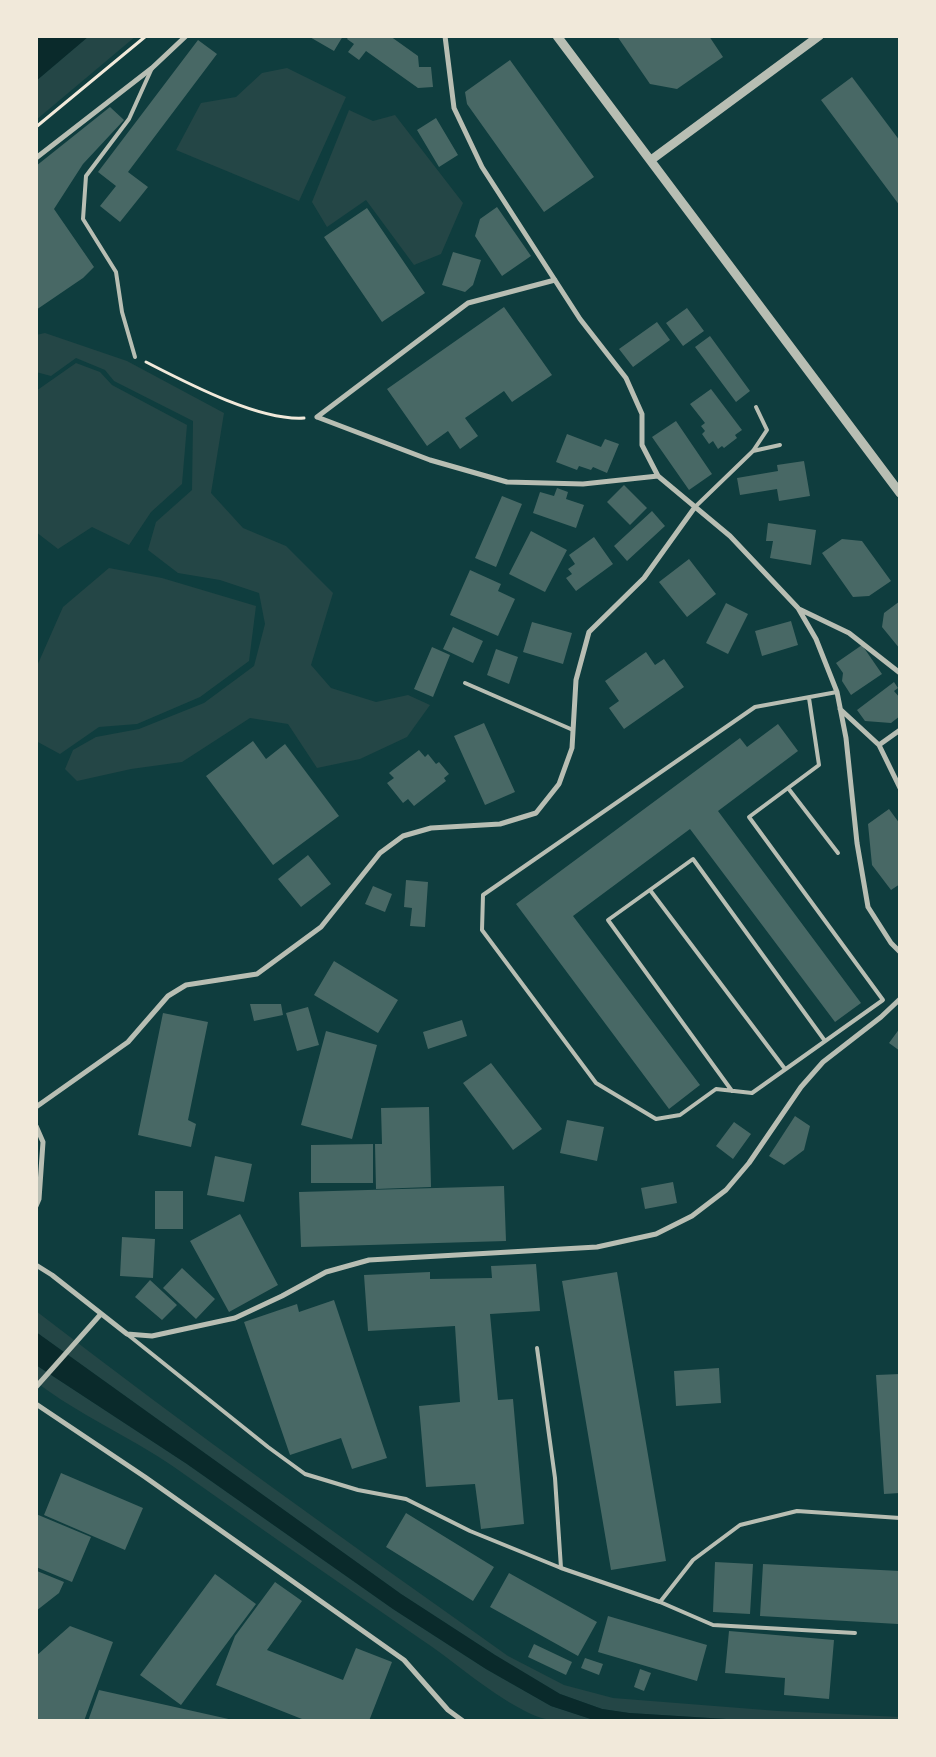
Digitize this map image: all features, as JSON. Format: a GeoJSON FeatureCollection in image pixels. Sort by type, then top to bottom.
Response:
{"type":"FeatureCollection","features":[{"type":"Feature","properties":{"kind":"street"},"geometry":{"type":"LineString","coordinates":[[36,158],[152,68],[186,36]]}},
{"type":"Feature","properties":{"kind":"street"},"geometry":{"type":"LineString","coordinates":[[445,36],[454,108],[482,167],[580,319],[626,378],[642,414],[642,445],[658,476],[730,536],[798,608],[816,638],[836,692],[846,738],[857,843],[868,907],[891,943],[900,952]]}},
{"type":"Feature","properties":{"kind":"street"},"geometry":{"type":"LineString","coordinates":[[557,36],[900,493]]}},
{"type":"Feature","properties":{"kind":"street"},"geometry":{"type":"LineString","coordinates":[[651,160],[819,36]]}},
{"type":"Feature","properties":{"kind":"street"},"geometry":{"type":"LineString","coordinates":[[317,417],[468,303],[555,280]]}},
{"type":"Feature","properties":{"kind":"street"},"geometry":{"type":"LineString","coordinates":[[317,417],[430,460],[508,482],[583,484],[658,476]]}},
{"type":"Feature","properties":{"kind":"street"},"geometry":{"type":"LineString","coordinates":[[36,1107],[128,1042],[168,996],[186,985],[257,974],[289,951],[321,927],[380,853],[403,836],[431,828],[500,824],[536,813],[559,784],[572,748],[576,680],[589,632],[644,578],[694,507]]}},
{"type":"Feature","properties":{"kind":"street"},"geometry":{"type":"LineString","coordinates":[[798,608],[849,633],[900,673]]}},
{"type":"Feature","properties":{"kind":"street"},"geometry":{"type":"LineString","coordinates":[[840,709],[879,745],[900,788]]}},
{"type":"Feature","properties":{"kind":"street"},"geometry":{"type":"LineString","coordinates":[[879,745],[900,730]]}},
{"type":"Feature","properties":{"kind":"street"},"geometry":{"type":"LineString","coordinates":[[36,1265],[52,1275],[100,1315],[127,1334],[152,1336],[235,1318],[282,1296],[326,1272],[369,1260],[597,1248],[656,1234],[692,1216],[726,1190],[749,1163],[801,1086],[823,1062],[881,1017],[900,999]]}},
{"type":"Feature","properties":{"kind":"street"},"geometry":{"type":"LineString","coordinates":[[36,1126],[43,1142],[39,1199],[36,1206]]}},
{"type":"Feature","properties":{"kind":"street"},"geometry":{"type":"LineString","coordinates":[[36,1387],[86,1334],[100,1315]]}},
{"type":"Feature","properties":{"kind":"street"},"geometry":{"type":"LineString","coordinates":[[36,1404],[145,1477],[404,1660],[448,1710],[462,1721]]}},
{"type":"Feature","properties":{"kind":"lane"},"geometry":{"type":"LineString","coordinates":[[135,357],[122,312],[116,272],[83,219],[86,176],[129,119],[152,68]]}},
{"type":"Feature","properties":{"kind":"lane"},"geometry":{"type":"LineString","coordinates":[[694,507],[754,451],[767,430],[756,407]]}},
{"type":"Feature","properties":{"kind":"lane"},"geometry":{"type":"LineString","coordinates":[[754,451],[780,445]]}},
{"type":"Feature","properties":{"kind":"lane"},"geometry":{"type":"LineString","coordinates":[[465,683],[573,730]]}},
{"type":"Feature","properties":{"kind":"lane"},"geometry":{"type":"LineString","coordinates":[[809,698],[819,765],[749,817],[883,1000],[752,1092],[716,1089],[680,1115],[656,1119],[596,1084],[482,930],[482,895],[755,707],[836,692]]}},
{"type":"Feature","properties":{"kind":"lane"},"geometry":{"type":"LineString","coordinates":[[788,788],[838,853]]}},
{"type":"Feature","properties":{"kind":"lane"},"geometry":{"type":"LineString","coordinates":[[732,1091],[608,920],[693,859],[825,1041]]}},
{"type":"Feature","properties":{"kind":"lane"},"geometry":{"type":"LineString","coordinates":[[650,890],[785,1069]]}},
{"type":"Feature","properties":{"kind":"lane"},"geometry":{"type":"LineString","coordinates":[[127,1334],[268,1448],[305,1474],[358,1490],[406,1499],[470,1530],[561,1568],[660,1602],[712,1625],[856,1633]]}},
{"type":"Feature","properties":{"kind":"lane"},"geometry":{"type":"LineString","coordinates":[[536,1348],[555,1478],[561,1568]]}},
{"type":"Feature","properties":{"kind":"lane"},"geometry":{"type":"LineString","coordinates":[[660,1602],[693,1560],[740,1525],[797,1511],[900,1518]]}},
{"type":"Feature","properties":{"kind":"path"},"geometry":{"type":"LineString","coordinates":[[36,128],[146,36]]}},
{"type":"Feature","properties":{"kind":"path"},"geometry":{"type":"LineString","coordinates":[[135,357],[207,393],[287,419],[317,417]]}},
{"type":"Feature","properties":{"kind":"shaded area"},"geometry":{"type":"Polygon","coordinates":[[[36,36],[89,36],[36,81],[36,36]]]}},
{"type":"Feature","properties":{"kind":"shaded area"},"geometry":{"type":"Polygon","coordinates":[[[89,36],[136,36],[36,120],[36,81],[89,36]]]}},
{"type":"Feature","properties":{"kind":"shaded area"},"geometry":{"type":"Polygon","coordinates":[[[287,68],[346,97],[299,201],[176,150],[201,103],[236,97],[262,73],[287,68]]]}},
{"type":"Feature","properties":{"kind":"shaded area"},"geometry":{"type":"Polygon","coordinates":[[[349,110],[373,121],[395,115],[463,203],[441,254],[414,265],[366,200],[327,227],[312,202],[349,110]]]}},
{"type":"Feature","properties":{"kind":"shaded area"},"geometry":{"type":"Polygon","coordinates":[[[45,333],[127,361],[224,413],[211,493],[243,528],[286,546],[333,593],[311,665],[331,688],[376,702],[408,695],[430,705],[407,737],[360,759],[317,768],[288,724],[250,718],[182,762],[131,769],[77,781],[65,769],[73,750],[96,737],[139,729],[204,703],[254,666],[265,624],[259,593],[220,580],[178,573],[148,550],[156,522],[192,490],[193,421],[114,381],[105,370],[76,358],[51,376],[36,372],[36,335],[45,333]]]}},
{"type":"Feature","properties":{"kind":"shaded area"},"geometry":{"type":"Polygon","coordinates":[[[76,363],[100,372],[112,385],[187,425],[182,484],[151,512],[129,545],[92,527],[58,549],[36,532],[36,391],[76,363]]]}},
{"type":"Feature","properties":{"kind":"shaded area"},"geometry":{"type":"Polygon","coordinates":[[[109,568],[162,578],[256,606],[249,661],[200,697],[137,724],[99,727],[60,754],[36,741],[37,666],[63,607],[109,568]]]}},
{"type":"Feature","properties":{"kind":"shaded area"},"geometry":{"type":"Polygon","coordinates":[[[36,1311],[211,1443],[508,1656],[564,1685],[613,1698],[778,1711],[900,1717],[900,1721],[758,1721],[629,1713],[602,1709],[560,1694],[495,1655],[401,1594],[36,1332],[36,1311]]]}},
{"type":"Feature","properties":{"kind":"shaded area"},"geometry":{"type":"Polygon","coordinates":[[[36,1332],[401,1594],[495,1655],[560,1694],[602,1709],[629,1713],[758,1721],[597,1721],[551,1706],[486,1669],[393,1609],[187,1464],[36,1365],[36,1332]]]}},
{"type":"Feature","properties":{"kind":"shaded area"},"geometry":{"type":"Polygon","coordinates":[[[36,1365],[187,1464],[393,1609],[486,1669],[551,1706],[597,1721],[547,1719],[531,1714],[502,1698],[174,1467],[52,1394],[36,1382],[36,1365]]]}},
{"type":"Feature","properties":{"kind":"building"},"geometry":{"type":"Polygon","coordinates":[[[308,36],[343,36],[334,51],[308,36]]]}},
{"type":"Feature","properties":{"kind":"building"},"geometry":{"type":"Polygon","coordinates":[[[349,36],[390,36],[418,56],[419,67],[431,67],[433,87],[418,88],[366,51],[359,60],[348,52],[354,44],[347,39],[349,36]]]}},
{"type":"Feature","properties":{"kind":"building"},"geometry":{"type":"Polygon","coordinates":[[[617,36],[709,36],[723,57],[677,89],[650,84],[617,36]]]}},
{"type":"Feature","properties":{"kind":"building"},"geometry":{"type":"Polygon","coordinates":[[[198,40],[217,54],[128,172],[148,187],[120,222],[100,206],[116,186],[98,172],[198,40]]]}},
{"type":"Feature","properties":{"kind":"building"},"geometry":{"type":"Polygon","coordinates":[[[510,60],[594,177],[544,212],[467,104],[465,92],[510,60]]]}},
{"type":"Feature","properties":{"kind":"building"},"geometry":{"type":"Polygon","coordinates":[[[852,77],[900,141],[900,206],[821,100],[852,77]]]}},
{"type":"Feature","properties":{"kind":"building"},"geometry":{"type":"Polygon","coordinates":[[[110,107],[124,120],[83,164],[54,209],[94,267],[83,278],[36,310],[36,166],[110,107]]]}},
{"type":"Feature","properties":{"kind":"building"},"geometry":{"type":"Polygon","coordinates":[[[436,118],[458,155],[439,167],[417,130],[436,118]]]}},
{"type":"Feature","properties":{"kind":"building"},"geometry":{"type":"Polygon","coordinates":[[[497,207],[531,256],[502,276],[475,236],[480,219],[497,207]]]}},
{"type":"Feature","properties":{"kind":"building"},"geometry":{"type":"Polygon","coordinates":[[[367,208],[425,293],[382,322],[324,237],[367,208]]]}},
{"type":"Feature","properties":{"kind":"building"},"geometry":{"type":"Polygon","coordinates":[[[453,252],[481,260],[473,285],[465,292],[442,285],[453,252]]]}},
{"type":"Feature","properties":{"kind":"building"},"geometry":{"type":"Polygon","coordinates":[[[504,307],[552,375],[512,402],[504,391],[465,418],[478,436],[460,449],[448,431],[427,446],[387,389],[504,307]]]}},
{"type":"Feature","properties":{"kind":"building"},"geometry":{"type":"Polygon","coordinates":[[[687,308],[704,331],[683,346],[666,323],[687,308]]]}},
{"type":"Feature","properties":{"kind":"building"},"geometry":{"type":"Polygon","coordinates":[[[657,322],[670,340],[633,367],[619,349],[657,322]]]}},
{"type":"Feature","properties":{"kind":"building"},"geometry":{"type":"Polygon","coordinates":[[[710,336],[750,391],[736,402],[695,347],[710,336]]]}},
{"type":"Feature","properties":{"kind":"building"},"geometry":{"type":"Polygon","coordinates":[[[711,389],[742,430],[735,435],[737,438],[724,448],[722,446],[718,449],[713,441],[709,444],[702,434],[705,431],[701,426],[705,423],[690,404],[711,389]]]}},
{"type":"Feature","properties":{"kind":"building"},"geometry":{"type":"Polygon","coordinates":[[[676,421],[712,474],[689,490],[652,437],[676,421]]]}},
{"type":"Feature","properties":{"kind":"building"},"geometry":{"type":"Polygon","coordinates":[[[567,434],[601,447],[605,439],[619,444],[607,473],[593,467],[591,470],[579,466],[577,470],[556,462],[567,434]]]}},
{"type":"Feature","properties":{"kind":"building"},"geometry":{"type":"Polygon","coordinates":[[[804,461],[810,496],[779,501],[777,489],[740,495],[737,478],[778,471],[777,465],[804,461]]]}},
{"type":"Feature","properties":{"kind":"building"},"geometry":{"type":"Polygon","coordinates":[[[624,485],[647,508],[630,525],[607,502],[624,485]]]}},
{"type":"Feature","properties":{"kind":"building"},"geometry":{"type":"Polygon","coordinates":[[[557,488],[568,492],[566,499],[584,505],[576,528],[533,513],[540,492],[554,496],[557,488]]]}},
{"type":"Feature","properties":{"kind":"building"},"geometry":{"type":"Polygon","coordinates":[[[502,496],[522,504],[496,567],[475,558],[502,496]]]}},
{"type":"Feature","properties":{"kind":"building"},"geometry":{"type":"Polygon","coordinates":[[[652,511],[665,526],[627,561],[614,546],[652,511]]]}},
{"type":"Feature","properties":{"kind":"building"},"geometry":{"type":"Polygon","coordinates":[[[768,523],[816,530],[811,565],[770,558],[773,541],[766,541],[768,523]]]}},
{"type":"Feature","properties":{"kind":"building"},"geometry":{"type":"Polygon","coordinates":[[[531,531],[567,550],[545,592],[509,574],[531,531]]]}},
{"type":"Feature","properties":{"kind":"building"},"geometry":{"type":"Polygon","coordinates":[[[594,537],[613,564],[576,591],[566,578],[572,574],[568,569],[575,564],[569,555],[594,537]]]}},
{"type":"Feature","properties":{"kind":"building"},"geometry":{"type":"Polygon","coordinates":[[[842,539],[862,541],[891,581],[869,596],[853,597],[822,553],[842,539]]]}},
{"type":"Feature","properties":{"kind":"building"},"geometry":{"type":"Polygon","coordinates":[[[689,559],[716,594],[687,617],[659,582],[689,559]]]}},
{"type":"Feature","properties":{"kind":"building"},"geometry":{"type":"Polygon","coordinates":[[[470,570],[501,584],[498,591],[515,599],[498,636],[450,615],[470,570]]]}},
{"type":"Feature","properties":{"kind":"building"},"geometry":{"type":"Polygon","coordinates":[[[900,601],[900,649],[882,627],[884,613],[900,601]]]}},
{"type":"Feature","properties":{"kind":"building"},"geometry":{"type":"Polygon","coordinates":[[[726,603],[748,614],[728,654],[706,643],[726,603]]]}},
{"type":"Feature","properties":{"kind":"building"},"geometry":{"type":"Polygon","coordinates":[[[791,621],[798,645],[762,656],[755,631],[791,621]]]}},
{"type":"Feature","properties":{"kind":"building"},"geometry":{"type":"Polygon","coordinates":[[[532,622],[572,633],[563,664],[523,652],[532,622]]]}},
{"type":"Feature","properties":{"kind":"building"},"geometry":{"type":"Polygon","coordinates":[[[453,627],[483,641],[473,663],[443,649],[453,627]]]}},
{"type":"Feature","properties":{"kind":"building"},"geometry":{"type":"Polygon","coordinates":[[[862,645],[882,674],[851,695],[842,681],[843,673],[836,663],[862,645]]]}},
{"type":"Feature","properties":{"kind":"building"},"geometry":{"type":"Polygon","coordinates":[[[432,647],[450,655],[433,697],[414,689],[432,647]]]}},
{"type":"Feature","properties":{"kind":"building"},"geometry":{"type":"Polygon","coordinates":[[[496,649],[518,657],[509,684],[487,675],[496,649]]]}},
{"type":"Feature","properties":{"kind":"building"},"geometry":{"type":"Polygon","coordinates":[[[646,652],[655,665],[664,659],[684,687],[624,729],[609,708],[619,701],[605,681],[646,652]]]}},
{"type":"Feature","properties":{"kind":"building"},"geometry":{"type":"Polygon","coordinates":[[[894,682],[898,688],[894,691],[900,698],[900,716],[891,723],[865,721],[857,710],[894,682]]]}},
{"type":"Feature","properties":{"kind":"building"},"geometry":{"type":"Polygon","coordinates":[[[484,723],[515,792],[485,805],[454,736],[484,723]]]}},
{"type":"Feature","properties":{"kind":"building"},"geometry":{"type":"Polygon","coordinates":[[[778,724],[798,751],[718,811],[861,1003],[835,1022],[690,829],[573,916],[700,1085],[669,1109],[516,904],[740,738],[747,747],[778,724]]]}},
{"type":"Feature","properties":{"kind":"building"},"geometry":{"type":"Polygon","coordinates":[[[253,741],[266,759],[285,744],[339,816],[273,865],[206,776],[253,741]]]}},
{"type":"Feature","properties":{"kind":"building"},"geometry":{"type":"Polygon","coordinates":[[[419,750],[425,757],[428,754],[436,764],[439,762],[449,774],[444,778],[446,781],[414,806],[408,799],[403,803],[387,783],[394,778],[389,773],[419,750]]]}},
{"type":"Feature","properties":{"kind":"building"},"geometry":{"type":"Polygon","coordinates":[[[889,809],[900,824],[900,884],[891,890],[872,865],[868,824],[889,809]]]}},
{"type":"Feature","properties":{"kind":"building"},"geometry":{"type":"Polygon","coordinates":[[[308,855],[331,884],[301,907],[278,879],[308,855]]]}},
{"type":"Feature","properties":{"kind":"building"},"geometry":{"type":"Polygon","coordinates":[[[406,880],[428,882],[425,927],[410,926],[412,908],[404,907],[406,880]]]}},
{"type":"Feature","properties":{"kind":"building"},"geometry":{"type":"Polygon","coordinates":[[[373,886],[392,894],[385,912],[365,904],[373,886]]]}},
{"type":"Feature","properties":{"kind":"building"},"geometry":{"type":"Polygon","coordinates":[[[334,961],[398,1000],[378,1033],[314,995],[334,961]]]}},
{"type":"Feature","properties":{"kind":"building"},"geometry":{"type":"Polygon","coordinates":[[[250,1004],[281,1004],[283,1015],[254,1021],[250,1004]]]}},
{"type":"Feature","properties":{"kind":"building"},"geometry":{"type":"Polygon","coordinates":[[[308,1007],[319,1045],[297,1051],[286,1013],[308,1007]]]}},
{"type":"Feature","properties":{"kind":"building"},"geometry":{"type":"Polygon","coordinates":[[[163,1013],[208,1022],[188,1120],[196,1124],[191,1147],[138,1135],[163,1013]]]}},
{"type":"Feature","properties":{"kind":"building"},"geometry":{"type":"Polygon","coordinates":[[[462,1020],[467,1036],[428,1049],[423,1032],[462,1020]]]}},
{"type":"Feature","properties":{"kind":"building"},"geometry":{"type":"Polygon","coordinates":[[[900,1028],[900,1051],[889,1043],[900,1028]]]}},
{"type":"Feature","properties":{"kind":"building"},"geometry":{"type":"Polygon","coordinates":[[[326,1031],[377,1045],[352,1139],[301,1125],[326,1031]]]}},
{"type":"Feature","properties":{"kind":"building"},"geometry":{"type":"Polygon","coordinates":[[[491,1063],[542,1129],[513,1150],[463,1083],[491,1063]]]}},
{"type":"Feature","properties":{"kind":"building"},"geometry":{"type":"Polygon","coordinates":[[[429,1107],[431,1187],[376,1189],[375,1144],[382,1144],[381,1108],[429,1107]]]}},
{"type":"Feature","properties":{"kind":"building"},"geometry":{"type":"Polygon","coordinates":[[[795,1116],[810,1126],[804,1150],[784,1165],[769,1156],[795,1116]]]}},
{"type":"Feature","properties":{"kind":"building"},"geometry":{"type":"Polygon","coordinates":[[[567,1120],[604,1127],[597,1161],[560,1153],[567,1120]]]}},
{"type":"Feature","properties":{"kind":"building"},"geometry":{"type":"Polygon","coordinates":[[[734,1122],[751,1134],[733,1159],[716,1146],[734,1122]]]}},
{"type":"Feature","properties":{"kind":"building"},"geometry":{"type":"Polygon","coordinates":[[[373,1144],[373,1183],[311,1183],[311,1145],[373,1144]]]}},
{"type":"Feature","properties":{"kind":"building"},"geometry":{"type":"Polygon","coordinates":[[[215,1156],[252,1164],[244,1202],[207,1195],[215,1156]]]}},
{"type":"Feature","properties":{"kind":"building"},"geometry":{"type":"Polygon","coordinates":[[[673,1182],[677,1203],[645,1209],[641,1188],[673,1182]]]}},
{"type":"Feature","properties":{"kind":"building"},"geometry":{"type":"Polygon","coordinates":[[[504,1186],[506,1241],[301,1247],[299,1192],[504,1186]]]}},
{"type":"Feature","properties":{"kind":"building"},"geometry":{"type":"Polygon","coordinates":[[[155,1191],[183,1191],[183,1229],[155,1229],[155,1191]]]}},
{"type":"Feature","properties":{"kind":"building"},"geometry":{"type":"Polygon","coordinates":[[[240,1214],[278,1285],[229,1312],[190,1241],[240,1214]]]}},
{"type":"Feature","properties":{"kind":"building"},"geometry":{"type":"Polygon","coordinates":[[[122,1237],[155,1239],[153,1278],[120,1276],[122,1237]]]}},
{"type":"Feature","properties":{"kind":"building"},"geometry":{"type":"Polygon","coordinates":[[[536,1264],[540,1311],[490,1314],[498,1400],[513,1399],[524,1524],[481,1529],[475,1484],[426,1487],[419,1406],[460,1402],[455,1326],[368,1331],[364,1275],[430,1272],[430,1279],[492,1278],[491,1266],[536,1264]]]}},
{"type":"Feature","properties":{"kind":"building"},"geometry":{"type":"Polygon","coordinates":[[[182,1268],[215,1299],[196,1319],[163,1288],[182,1268]]]}},
{"type":"Feature","properties":{"kind":"building"},"geometry":{"type":"Polygon","coordinates":[[[617,1272],[666,1561],[611,1570],[562,1281],[617,1272]]]}},
{"type":"Feature","properties":{"kind":"building"},"geometry":{"type":"Polygon","coordinates":[[[150,1280],[177,1305],[162,1320],[135,1297],[150,1280]]]}},
{"type":"Feature","properties":{"kind":"building"},"geometry":{"type":"Polygon","coordinates":[[[334,1300],[387,1458],[352,1469],[341,1438],[290,1455],[244,1322],[297,1304],[299,1312],[334,1300]]]}},
{"type":"Feature","properties":{"kind":"building"},"geometry":{"type":"Polygon","coordinates":[[[719,1368],[721,1403],[676,1406],[674,1371],[719,1368]]]}},
{"type":"Feature","properties":{"kind":"building"},"geometry":{"type":"Polygon","coordinates":[[[900,1374],[900,1493],[884,1494],[876,1375],[900,1374]]]}},
{"type":"Feature","properties":{"kind":"building"},"geometry":{"type":"Polygon","coordinates":[[[61,1473],[143,1508],[125,1550],[44,1515],[61,1473]]]}},
{"type":"Feature","properties":{"kind":"building"},"geometry":{"type":"Polygon","coordinates":[[[406,1513],[494,1567],[473,1601],[386,1547],[406,1513]]]}},
{"type":"Feature","properties":{"kind":"building"},"geometry":{"type":"Polygon","coordinates":[[[36,1514],[91,1537],[72,1582],[36,1567],[36,1514]]]}},
{"type":"Feature","properties":{"kind":"building"},"geometry":{"type":"Polygon","coordinates":[[[715,1562],[753,1564],[750,1614],[713,1612],[715,1562]]]}},
{"type":"Feature","properties":{"kind":"building"},"geometry":{"type":"Polygon","coordinates":[[[763,1564],[900,1571],[898,1624],[760,1616],[763,1564]]]}},
{"type":"Feature","properties":{"kind":"building"},"geometry":{"type":"Polygon","coordinates":[[[37,1571],[64,1582],[59,1593],[36,1611],[37,1571]]]}},
{"type":"Feature","properties":{"kind":"building"},"geometry":{"type":"Polygon","coordinates":[[[509,1573],[597,1622],[578,1656],[490,1607],[509,1573]]]}},
{"type":"Feature","properties":{"kind":"building"},"geometry":{"type":"Polygon","coordinates":[[[215,1574],[256,1604],[181,1705],[140,1675],[215,1574]]]}},
{"type":"Feature","properties":{"kind":"building"},"geometry":{"type":"Polygon","coordinates":[[[275,1582],[302,1601],[267,1650],[343,1680],[356,1648],[392,1662],[369,1721],[307,1721],[216,1685],[235,1636],[275,1582]]]}},
{"type":"Feature","properties":{"kind":"building"},"geometry":{"type":"Polygon","coordinates":[[[608,1616],[707,1645],[697,1681],[598,1652],[608,1616]]]}},
{"type":"Feature","properties":{"kind":"building"},"geometry":{"type":"Polygon","coordinates":[[[70,1626],[113,1642],[84,1721],[36,1721],[36,1656],[70,1626]]]}},
{"type":"Feature","properties":{"kind":"building"},"geometry":{"type":"Polygon","coordinates":[[[729,1631],[834,1640],[829,1699],[784,1695],[785,1678],[725,1673],[729,1631]]]}},
{"type":"Feature","properties":{"kind":"building"},"geometry":{"type":"Polygon","coordinates":[[[534,1644],[572,1662],[566,1675],[528,1657],[534,1644]]]}},
{"type":"Feature","properties":{"kind":"building"},"geometry":{"type":"Polygon","coordinates":[[[585,1658],[603,1664],[599,1675],[581,1668],[585,1658]]]}},
{"type":"Feature","properties":{"kind":"building"},"geometry":{"type":"Polygon","coordinates":[[[640,1669],[651,1673],[644,1691],[634,1687],[640,1669]]]}},
{"type":"Feature","properties":{"kind":"building"},"geometry":{"type":"Polygon","coordinates":[[[99,1690],[233,1720],[88,1721],[99,1690]]]}}]}
